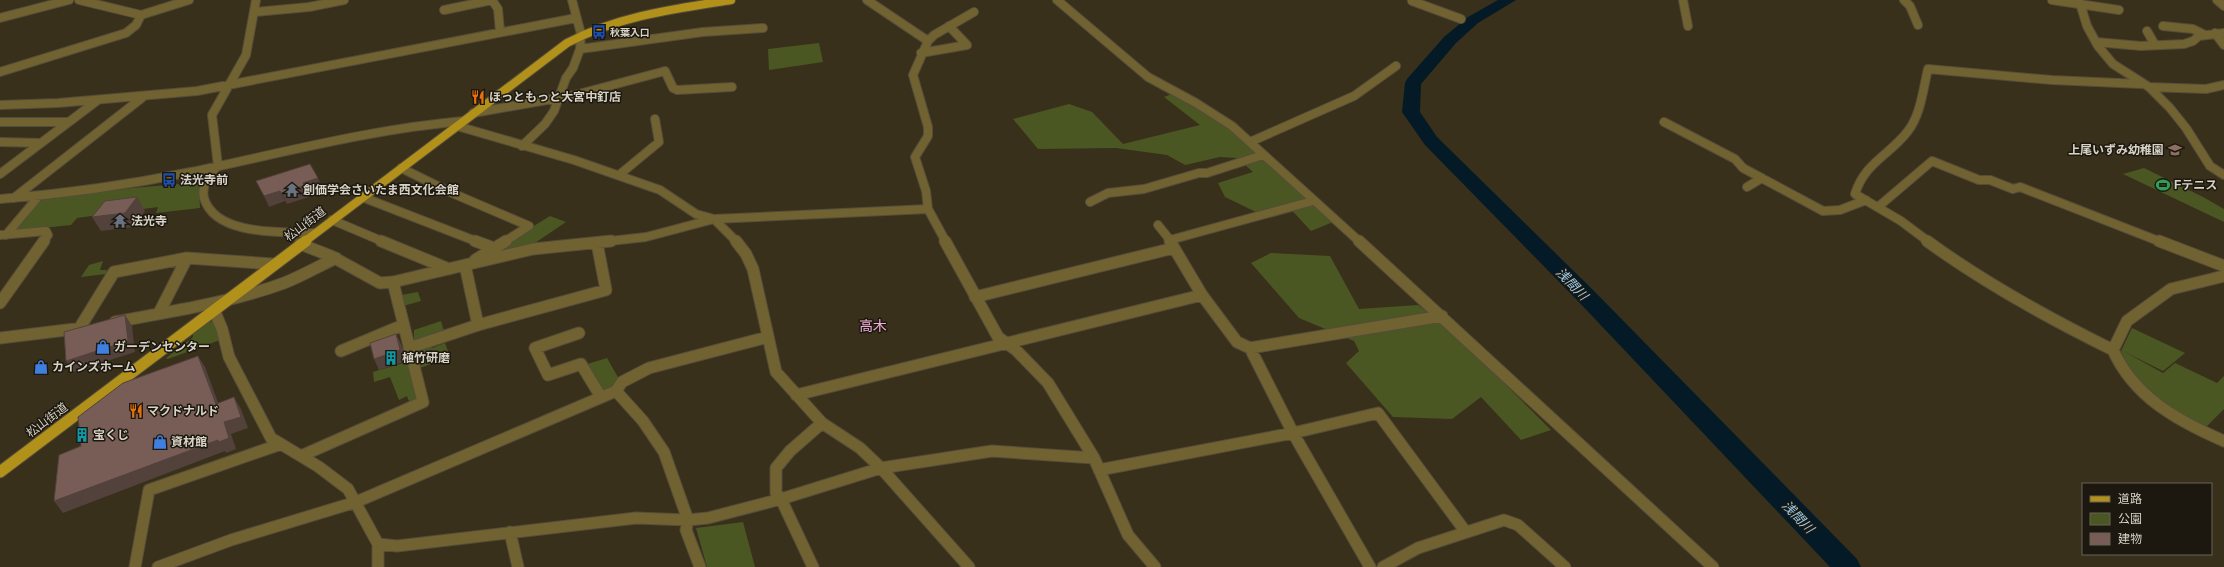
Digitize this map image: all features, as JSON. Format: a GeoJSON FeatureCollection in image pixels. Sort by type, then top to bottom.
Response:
{"type":"FeatureCollection","features":[{"type":"Feature","properties":{"kind":"main road","name":"松山街道"},"geometry":{"type":"LineString","coordinates":[[0,472],[567,43],[581,34],[633,17],[691,3],[731,0]]}},
{"type":"Feature","properties":{"kind":"street"},"geometry":{"type":"LineString","coordinates":[[0,18],[69,0]]}},
{"type":"Feature","properties":{"kind":"street"},"geometry":{"type":"LineString","coordinates":[[79,0],[141,15],[190,0]]}},
{"type":"Feature","properties":{"kind":"street"},"geometry":{"type":"LineString","coordinates":[[218,166],[212,115],[227,86],[246,55],[256,0]]}},
{"type":"Feature","properties":{"kind":"street"},"geometry":{"type":"LineString","coordinates":[[255,12],[309,7],[344,0]]}},
{"type":"Feature","properties":{"kind":"street"},"geometry":{"type":"LineString","coordinates":[[444,10],[492,0],[498,9],[500,32]]}},
{"type":"Feature","properties":{"kind":"street"},"geometry":{"type":"LineString","coordinates":[[522,146],[545,124],[554,111],[566,78],[573,68],[580,49],[581,34],[572,0]]}},
{"type":"Feature","properties":{"kind":"street"},"geometry":{"type":"LineString","coordinates":[[867,0],[928,41]]}},
{"type":"Feature","properties":{"kind":"street"},"geometry":{"type":"LineString","coordinates":[[1056,0],[1148,77],[1218,116],[1250,142],[1313,201],[1442,316],[1713,567]]}},
{"type":"Feature","properties":{"kind":"street"},"geometry":{"type":"LineString","coordinates":[[1412,0],[1461,19]]}},
{"type":"Feature","properties":{"kind":"street"},"geometry":{"type":"LineString","coordinates":[[1683,0],[1688,26]]}},
{"type":"Feature","properties":{"kind":"street"},"geometry":{"type":"LineString","coordinates":[[1904,0],[1910,6],[1918,25]]}},
{"type":"Feature","properties":{"kind":"street"},"geometry":{"type":"LineString","coordinates":[[2052,0],[2119,10]]}},
{"type":"Feature","properties":{"kind":"street"},"geometry":{"type":"LineString","coordinates":[[2217,0],[2224,6]]}},
{"type":"Feature","properties":{"kind":"street"},"geometry":{"type":"LineString","coordinates":[[2080,3],[2087,26],[2096,42],[2113,64],[2145,85],[2170,108],[2186,128],[2210,166],[2224,175]]}},
{"type":"Feature","properties":{"kind":"street"},"geometry":{"type":"LineString","coordinates":[[974,12],[949,26],[928,41],[921,53],[913,76],[928,127],[928,136],[915,157],[916,164],[926,191],[928,209],[998,337],[1007,343],[1048,383],[1097,464],[1128,535],[1155,567]]}},
{"type":"Feature","properties":{"kind":"street"},"geometry":{"type":"LineString","coordinates":[[0,72],[126,33],[136,25],[141,15]]}},
{"type":"Feature","properties":{"kind":"street"},"geometry":{"type":"LineString","coordinates":[[0,105],[143,97],[227,86],[576,18]]}},
{"type":"Feature","properties":{"kind":"street"},"geometry":{"type":"LineString","coordinates":[[921,53],[967,45],[949,26]]}},
{"type":"Feature","properties":{"kind":"street"},"geometry":{"type":"LineString","coordinates":[[2163,26],[2193,29],[2205,35]]}},
{"type":"Feature","properties":{"kind":"street"},"geometry":{"type":"LineString","coordinates":[[580,49],[703,32],[763,28]]}},
{"type":"Feature","properties":{"kind":"street"},"geometry":{"type":"LineString","coordinates":[[2147,30],[2155,46]]}},
{"type":"Feature","properties":{"kind":"street"},"geometry":{"type":"LineString","coordinates":[[2215,33],[2224,45]]}},
{"type":"Feature","properties":{"kind":"street"},"geometry":{"type":"LineString","coordinates":[[2096,42],[2155,46],[2184,44],[2205,35],[2224,33]]}},
{"type":"Feature","properties":{"kind":"street"},"geometry":{"type":"LineString","coordinates":[[1250,142],[1354,96],[1396,66]]}},
{"type":"Feature","properties":{"kind":"street"},"geometry":{"type":"LineString","coordinates":[[2113,350],[2042,315],[2006,294],[1878,207],[1855,194],[1858,181],[1869,167],[1909,129],[1918,109],[1928,69],[2052,80],[2206,89],[2224,85]]}},
{"type":"Feature","properties":{"kind":"street"},"geometry":{"type":"LineString","coordinates":[[473,113],[560,98],[665,71],[673,88],[677,90],[732,87]]}},
{"type":"Feature","properties":{"kind":"street"},"geometry":{"type":"LineString","coordinates":[[14,198],[143,97]]}},
{"type":"Feature","properties":{"kind":"street"},"geometry":{"type":"LineString","coordinates":[[0,174],[98,100]]}},
{"type":"Feature","properties":{"kind":"street"},"geometry":{"type":"LineString","coordinates":[[618,175],[659,142],[655,119]]}},
{"type":"Feature","properties":{"kind":"street"},"geometry":{"type":"LineString","coordinates":[[0,122],[68,122]]}},
{"type":"Feature","properties":{"kind":"street"},"geometry":{"type":"LineString","coordinates":[[1664,122],[1735,159],[1743,168],[1823,211],[1840,210],[1866,200]]}},
{"type":"Feature","properties":{"kind":"street"},"geometry":{"type":"LineString","coordinates":[[0,199],[38,196],[133,184],[380,131],[460,123],[522,146],[574,160],[660,190],[696,214],[714,219],[729,232],[746,254],[753,269],[776,372],[822,423],[860,448],[881,468],[968,567]]}},
{"type":"Feature","properties":{"kind":"street"},"geometry":{"type":"LineString","coordinates":[[2,144],[41,143]]}},
{"type":"Feature","properties":{"kind":"street"},"geometry":{"type":"LineString","coordinates":[[1090,202],[1108,193],[1144,189],[1199,173],[1207,173],[1228,164],[1263,155]]}},
{"type":"Feature","properties":{"kind":"street"},"geometry":{"type":"LineString","coordinates":[[1878,207],[1932,161],[1979,180],[1990,180],[2013,189],[2020,187],[2224,266]]}},
{"type":"Feature","properties":{"kind":"street"},"geometry":{"type":"LineString","coordinates":[[218,166],[213,170],[203,188],[203,203],[211,216],[240,228],[314,233]]}},
{"type":"Feature","properties":{"kind":"street"},"geometry":{"type":"LineString","coordinates":[[401,168],[452,193],[529,226],[467,265]]}},
{"type":"Feature","properties":{"kind":"street"},"geometry":{"type":"LineString","coordinates":[[1747,187],[1762,178]]}},
{"type":"Feature","properties":{"kind":"street"},"geometry":{"type":"LineString","coordinates":[[3,235],[38,196]]}},
{"type":"Feature","properties":{"kind":"street"},"geometry":{"type":"LineString","coordinates":[[362,197],[494,248]]}},
{"type":"Feature","properties":{"kind":"street"},"geometry":{"type":"LineString","coordinates":[[975,297],[1172,244],[1313,201]]}},
{"type":"Feature","properties":{"kind":"street"},"geometry":{"type":"LineString","coordinates":[[300,244],[336,258],[380,284],[467,265],[533,248],[597,243],[646,237],[714,219],[928,209]]}},
{"type":"Feature","properties":{"kind":"street"},"geometry":{"type":"LineString","coordinates":[[332,220],[449,269]]}},
{"type":"Feature","properties":{"kind":"street"},"geometry":{"type":"LineString","coordinates":[[1158,225],[1172,244],[1202,295],[1237,342],[1250,348],[1442,316]]}},
{"type":"Feature","properties":{"kind":"street"},"geometry":{"type":"LineString","coordinates":[[0,303],[48,235],[46,231],[3,235]]}},
{"type":"Feature","properties":{"kind":"street"},"geometry":{"type":"LineString","coordinates":[[409,348],[478,325],[549,304],[606,290],[597,243]]}},
{"type":"Feature","properties":{"kind":"street"},"geometry":{"type":"LineString","coordinates":[[79,329],[114,272],[187,258],[274,264]]}},
{"type":"Feature","properties":{"kind":"street"},"geometry":{"type":"LineString","coordinates":[[159,313],[187,258]]}},
{"type":"Feature","properties":{"kind":"street"},"geometry":{"type":"LineString","coordinates":[[0,338],[98,326],[230,298],[285,283],[336,258]]}},
{"type":"Feature","properties":{"kind":"street"},"geometry":{"type":"LineString","coordinates":[[467,265],[478,325]]}},
{"type":"Feature","properties":{"kind":"street"},"geometry":{"type":"LineString","coordinates":[[2224,276],[2184,284],[2171,289],[2127,321],[2113,350],[2117,362],[2126,376],[2162,408],[2224,441]]}},
{"type":"Feature","properties":{"kind":"street"},"geometry":{"type":"LineString","coordinates":[[301,456],[423,402],[393,282]]}},
{"type":"Feature","properties":{"kind":"street"},"geometry":{"type":"LineString","coordinates":[[796,395],[1202,295]]}},
{"type":"Feature","properties":{"kind":"street"},"geometry":{"type":"LineString","coordinates":[[214,310],[229,357],[271,438],[301,456],[348,489],[378,544],[378,567]]}},
{"type":"Feature","properties":{"kind":"street"},"geometry":{"type":"LineString","coordinates":[[341,351],[403,325]]}},
{"type":"Feature","properties":{"kind":"street"},"geometry":{"type":"LineString","coordinates":[[579,333],[535,348],[548,375],[581,364],[601,397]]}},
{"type":"Feature","properties":{"kind":"street"},"geometry":{"type":"LineString","coordinates":[[158,567],[230,540],[356,502],[575,410],[616,391],[622,382],[649,368],[768,337]]}},
{"type":"Feature","properties":{"kind":"street"},"geometry":{"type":"LineString","coordinates":[[1250,348],[1293,433],[1370,567]]}},
{"type":"Feature","properties":{"kind":"street"},"geometry":{"type":"LineString","coordinates":[[616,391],[643,421],[664,452],[688,520],[686,530],[700,567]]}},
{"type":"Feature","properties":{"kind":"street"},"geometry":{"type":"LineString","coordinates":[[378,544],[397,546],[636,518],[688,520],[708,518],[782,499],[881,468],[992,451],[1097,464],[1293,433],[1378,413],[1465,531]]}},
{"type":"Feature","properties":{"kind":"street"},"geometry":{"type":"LineString","coordinates":[[813,567],[782,499],[776,493],[776,468],[790,451],[822,423]]}},
{"type":"Feature","properties":{"kind":"street"},"geometry":{"type":"LineString","coordinates":[[135,567],[149,490],[281,444]]}},
{"type":"Feature","properties":{"kind":"street"},"geometry":{"type":"LineString","coordinates":[[1383,567],[1418,548],[1465,531],[1504,520],[1518,524],[1566,567]]}},
{"type":"Feature","properties":{"kind":"street"},"geometry":{"type":"LineString","coordinates":[[510,532],[518,567]]}},
{"type":"Feature","properties":{"kind":"green space"},"geometry":{"type":"Polygon","coordinates":[[[819,43],[823,62],[769,70],[768,49],[819,43]]]}},
{"type":"Feature","properties":{"kind":"green space"},"geometry":{"type":"Polygon","coordinates":[[[1172,94],[1226,126],[1281,172],[1333,222],[1311,231],[1286,204],[1256,212],[1225,197],[1218,183],[1253,172],[1237,158],[1220,157],[1185,165],[1167,155],[1116,148],[1038,149],[1013,119],[1069,104],[1092,112],[1123,144],[1200,125],[1164,97],[1172,94]]]}},
{"type":"Feature","properties":{"kind":"green space","name":"Fテニス"},"geometry":{"type":"Polygon","coordinates":[[[2144,168],[2224,209],[2224,222],[2123,174],[2144,168]]]}},
{"type":"Feature","properties":{"kind":"green space"},"geometry":{"type":"Polygon","coordinates":[[[201,182],[199,189],[200,208],[156,213],[158,207],[77,218],[71,225],[14,231],[36,203],[42,200],[133,188],[201,182]]]}},
{"type":"Feature","properties":{"kind":"green space"},"geometry":{"type":"Polygon","coordinates":[[[550,216],[566,222],[529,247],[479,260],[550,216]]]}},
{"type":"Feature","properties":{"kind":"green space"},"geometry":{"type":"Polygon","coordinates":[[[1271,253],[1330,256],[1359,309],[1418,305],[1451,330],[1551,430],[1521,440],[1481,397],[1452,419],[1393,417],[1346,363],[1359,351],[1354,341],[1299,318],[1251,263],[1271,253]]]}},
{"type":"Feature","properties":{"kind":"green space"},"geometry":{"type":"Polygon","coordinates":[[[103,261],[100,270],[107,270],[106,274],[81,277],[89,265],[103,261]]]}},
{"type":"Feature","properties":{"kind":"green space"},"geometry":{"type":"Polygon","coordinates":[[[418,292],[421,301],[403,306],[401,295],[418,292]]]}},
{"type":"Feature","properties":{"kind":"green space"},"geometry":{"type":"Polygon","coordinates":[[[214,321],[220,340],[168,359],[166,358],[193,337],[193,332],[206,322],[214,321]]]}},
{"type":"Feature","properties":{"kind":"green space"},"geometry":{"type":"Polygon","coordinates":[[[441,321],[445,335],[414,344],[414,330],[441,321]]]}},
{"type":"Feature","properties":{"kind":"green space"},"geometry":{"type":"Polygon","coordinates":[[[2132,328],[2185,353],[2163,371],[2123,351],[2163,373],[2175,363],[2217,383],[2224,376],[2224,409],[2205,428],[2159,403],[2131,376],[2121,351],[2132,328]]]}},
{"type":"Feature","properties":{"kind":"green space"},"geometry":{"type":"Polygon","coordinates":[[[445,343],[450,357],[420,368],[415,353],[418,348],[430,344],[432,348],[445,343]]]}},
{"type":"Feature","properties":{"kind":"green space"},"geometry":{"type":"Polygon","coordinates":[[[607,358],[619,379],[604,396],[584,365],[607,358]]]}},
{"type":"Feature","properties":{"kind":"green space"},"geometry":{"type":"Polygon","coordinates":[[[413,360],[423,400],[410,404],[407,396],[399,400],[390,377],[374,382],[373,372],[413,360]]]}},
{"type":"Feature","properties":{"kind":"green space"},"geometry":{"type":"Polygon","coordinates":[[[743,522],[755,567],[707,567],[696,528],[743,522]]]}},
{"type":"Feature","properties":{"kind":"building"},"geometry":{"type":"Polygon","coordinates":[[[310,164],[318,178],[303,183],[304,186],[281,193],[280,191],[264,196],[256,181],[310,164]]]}},
{"type":"Feature","properties":{"kind":"building"},"geometry":{"type":"Polygon","coordinates":[[[137,197],[125,213],[92,217],[105,201],[137,197]]]}},
{"type":"Feature","properties":{"kind":"building"},"geometry":{"type":"Polygon","coordinates":[[[125,315],[128,341],[66,361],[64,332],[125,315]]]}},
{"type":"Feature","properties":{"kind":"building"},"geometry":{"type":"Polygon","coordinates":[[[396,334],[400,350],[374,359],[370,343],[396,334]]]}},
{"type":"Feature","properties":{"kind":"building","name":"資材館"},"geometry":{"type":"Polygon","coordinates":[[[198,356],[216,404],[234,397],[241,417],[224,422],[229,438],[219,442],[218,440],[54,501],[59,455],[81,446],[78,417],[123,383],[198,356]]]}},
{"type":"Feature","properties":{"kind":"waterway","name":"浅間川"},"geometry":{"type":"LineString","coordinates":[[1509,0],[1473,20],[1450,40],[1413,83],[1411,112],[1431,141],[1585,295],[1847,567]]}},
{"type":"Feature","properties":{"kind":"place","name":"秋葉入口"},"geometry":{"type":"Point","coordinates":[599,32]}},
{"type":"Feature","properties":{"kind":"place","name":"ほっともっと大宮中釘店"},"geometry":{"type":"Point","coordinates":[478,97]}},
{"type":"Feature","properties":{"kind":"place","name":"上尾いずみ幼稚園"},"geometry":{"type":"Point","coordinates":[2175,150]}},
{"type":"Feature","properties":{"kind":"place","name":"法光寺前"},"geometry":{"type":"Point","coordinates":[169,180]}},
{"type":"Feature","properties":{"kind":"place","name":"Fテニス"},"geometry":{"type":"Point","coordinates":[2163,185]}},
{"type":"Feature","properties":{"kind":"place","name":"創価学会さいたま西文化会館"},"geometry":{"type":"Point","coordinates":[292,190]}},
{"type":"Feature","properties":{"kind":"place","name":"法光寺"},"geometry":{"type":"Point","coordinates":[120,221]}},
{"type":"Feature","properties":{"kind":"place","name":"ガーデンセンター"},"geometry":{"type":"Point","coordinates":[103,347]}},
{"type":"Feature","properties":{"kind":"place","name":"植竹研磨"},"geometry":{"type":"Point","coordinates":[391,358]}},
{"type":"Feature","properties":{"kind":"place","name":"カインズホーム"},"geometry":{"type":"Point","coordinates":[41,367]}},
{"type":"Feature","properties":{"kind":"place","name":"マクドナルド"},"geometry":{"type":"Point","coordinates":[136,411]}},
{"type":"Feature","properties":{"kind":"place","name":"宝くじ"},"geometry":{"type":"Point","coordinates":[82,435]}},
{"type":"Feature","properties":{"kind":"place","name":"資材館"},"geometry":{"type":"Point","coordinates":[160,442]}},
{"type":"Feature","properties":{"kind":"district","name":"高木"},"geometry":{"type":"Point","coordinates":[873,326]}}]}
